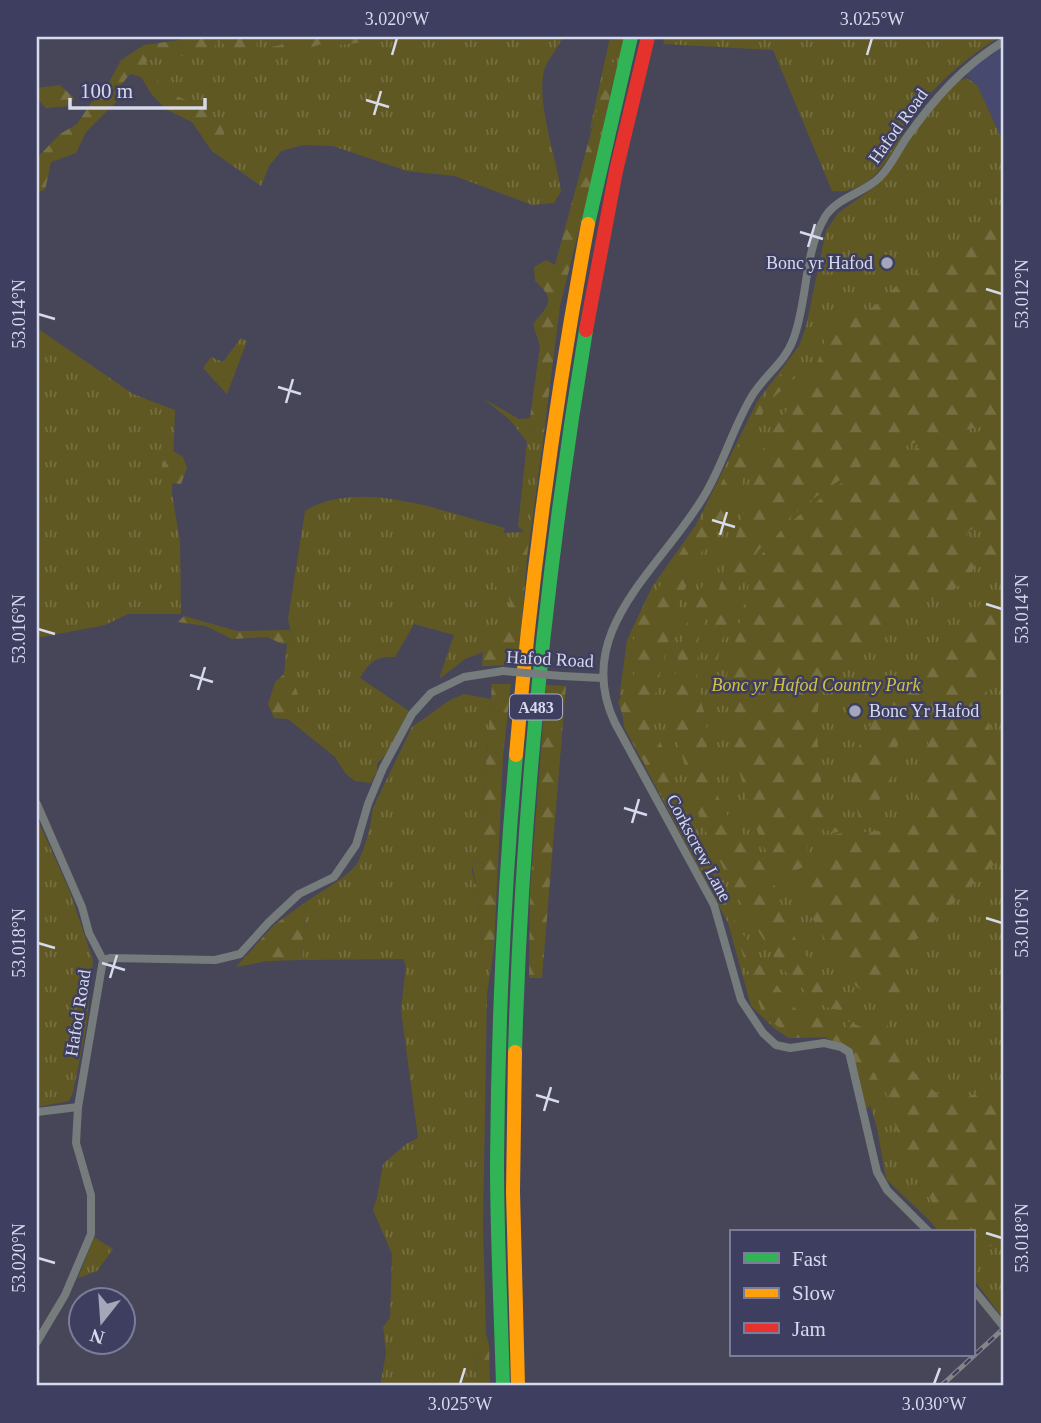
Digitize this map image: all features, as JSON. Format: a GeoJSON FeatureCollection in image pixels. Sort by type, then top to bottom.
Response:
{"type":"FeatureCollection","features":[{"type":"Feature","properties":{"kind":"highway","name":"A483"},"geometry":{"type":"LineString","coordinates":[[503,1386],[498,1221],[499,1056],[505,896],[520,701],[534,565],[554,415],[579,267],[631,37]]}},
{"type":"Feature","properties":{"kind":"highway","name":"A483"},"geometry":{"type":"LineString","coordinates":[[518,1386],[513,1130],[517,985],[525,837],[540,653],[566,440],[586,316],[648,37]]}},
{"type":"Feature","properties":{"kind":"street","name":"Hafod Road"},"geometry":{"type":"LineString","coordinates":[[37,1342],[65,1295],[91,1234],[91,1195],[76,1143],[79,1107],[103,960],[215,960],[240,954],[299,894],[334,877],[356,845],[368,804],[383,768],[412,713],[431,694],[464,677],[503,671],[602,678],[608,636],[620,614],[634,591],[683,530],[706,494],[751,398],[780,362],[792,342],[812,252],[826,216],[836,205],[880,177],[937,96],[963,71],[1004,41]]}},
{"type":"Feature","properties":{"kind":"street","name":"Corkscrew Lane"},"geometry":{"type":"LineString","coordinates":[[602,678],[605,704],[714,905],[741,1000],[764,1033],[776,1045],[790,1048],[824,1043],[849,1052],[877,1172],[887,1190],[927,1230]]}},
{"type":"Feature","properties":{"kind":"street"},"geometry":{"type":"LineString","coordinates":[[37,804],[82,906],[89,933],[103,960]]}},
{"type":"Feature","properties":{"kind":"street"},"geometry":{"type":"LineString","coordinates":[[37,1112],[79,1107]]}},
{"type":"Feature","properties":{"kind":"street"},"geometry":{"type":"LineString","coordinates":[[974,1290],[1004,1327]]}},
{"type":"Feature","properties":{"kind":"shaded area"},"geometry":{"type":"Polygon","coordinates":[[[1004,41],[1004,144],[977,85],[963,71],[1004,41]]]}},
{"type":"Feature","properties":{"kind":"green space"},"geometry":{"type":"Polygon","coordinates":[[[185,37],[215,37],[215,46],[203,57],[159,55],[146,62],[163,90],[202,107],[218,120],[224,132],[226,155],[212,151],[192,122],[167,110],[152,95],[141,77],[130,74],[121,85],[117,101],[86,132],[76,153],[51,162],[45,190],[37,192],[37,158],[60,134],[77,124],[91,103],[105,90],[121,60],[144,45],[185,37]]]}},
{"type":"Feature","properties":{"kind":"green space"},"geometry":{"type":"Polygon","coordinates":[[[196,37],[563,37],[546,65],[542,92],[561,191],[554,203],[532,205],[455,176],[407,171],[333,146],[303,145],[281,151],[269,166],[261,186],[212,151],[192,121],[131,63],[196,37]]]}},
{"type":"Feature","properties":{"kind":"green space"},"geometry":{"type":"Polygon","coordinates":[[[233,37],[256,41],[257,47],[265,48],[281,45],[285,37],[397,37],[342,45],[321,44],[286,57],[267,52],[241,54],[228,50],[222,42],[233,37]]]}},
{"type":"Feature","properties":{"kind":"green space"},"geometry":{"type":"Polygon","coordinates":[[[610,37],[625,37],[612,89],[616,62],[611,63],[599,110],[589,133],[610,37]]]}},
{"type":"Feature","properties":{"kind":"green space"},"geometry":{"type":"Polygon","coordinates":[[[665,37],[999,37],[957,68],[929,95],[875,175],[849,190],[832,191],[773,50],[663,44],[665,37]]]}},
{"type":"Feature","properties":{"kind":"green space"},"geometry":{"type":"Polygon","coordinates":[[[617,62],[597,158],[560,306],[543,440],[534,441],[530,418],[540,346],[533,324],[547,306],[548,297],[535,281],[534,267],[546,260],[555,265],[607,73],[611,63],[617,62]]]}},
{"type":"Feature","properties":{"kind":"green space","name":"Bonc yr Hafod Country Park"},"geometry":{"type":"Polygon","coordinates":[[[967,78],[977,85],[1004,144],[1004,1320],[974,1279],[974,1230],[937,1230],[886,1179],[877,1128],[856,1059],[838,1037],[789,1038],[775,1029],[751,1006],[728,923],[624,727],[620,692],[627,640],[652,587],[696,525],[757,402],[799,346],[806,327],[826,231],[838,213],[879,184],[932,108],[959,81],[967,78]]]}},
{"type":"Feature","properties":{"kind":"green space"},"geometry":{"type":"Polygon","coordinates":[[[60,85],[74,98],[70,106],[46,108],[37,99],[37,88],[60,85]]]}},
{"type":"Feature","properties":{"kind":"green space"},"geometry":{"type":"Polygon","coordinates":[[[1004,213],[1004,421],[926,440],[881,456],[832,485],[785,522],[756,554],[741,583],[729,615],[713,679],[707,649],[712,610],[757,464],[768,438],[815,369],[833,318],[857,317],[880,301],[903,277],[937,269],[960,243],[1004,213]]]}},
{"type":"Feature","properties":{"kind":"green space"},"geometry":{"type":"Polygon","coordinates":[[[37,328],[133,394],[175,410],[172,493],[180,542],[181,614],[128,614],[105,625],[37,638],[37,328]]]}},
{"type":"Feature","properties":{"kind":"green space"},"geometry":{"type":"Polygon","coordinates":[[[241,338],[247,341],[227,394],[203,368],[211,357],[223,362],[241,338]]]}},
{"type":"Feature","properties":{"kind":"green space"},"geometry":{"type":"Polygon","coordinates":[[[791,363],[795,378],[765,405],[737,495],[725,521],[702,551],[678,605],[656,689],[653,724],[667,759],[670,782],[681,810],[701,845],[707,866],[737,925],[787,1000],[807,1016],[826,1018],[849,1040],[875,1074],[881,1086],[876,1099],[867,1109],[846,1048],[823,1036],[793,1038],[763,1015],[735,931],[630,736],[618,702],[634,678],[634,639],[639,620],[685,545],[701,525],[761,402],[791,363]]]}},
{"type":"Feature","properties":{"kind":"green space"},"geometry":{"type":"Polygon","coordinates":[[[484,399],[519,419],[530,418],[534,440],[543,440],[527,559],[528,543],[510,655],[483,660],[483,652],[465,659],[439,679],[454,635],[414,624],[395,657],[374,661],[360,678],[409,711],[390,747],[377,763],[377,771],[371,783],[355,781],[346,774],[335,757],[288,719],[284,674],[287,644],[293,643],[288,619],[305,511],[327,501],[377,497],[457,514],[505,528],[503,533],[524,532],[518,526],[527,442],[510,420],[484,399]]]}},
{"type":"Feature","properties":{"kind":"green space"},"geometry":{"type":"Polygon","coordinates":[[[1004,425],[1004,533],[982,531],[980,528],[970,530],[958,549],[975,547],[976,561],[966,580],[909,612],[876,639],[843,660],[827,678],[820,699],[817,733],[822,801],[828,820],[839,831],[835,833],[807,824],[808,862],[793,872],[809,878],[812,862],[821,856],[833,835],[883,830],[909,820],[915,814],[917,779],[929,741],[899,738],[889,784],[859,822],[851,777],[858,748],[885,704],[904,681],[982,600],[1004,607],[1004,658],[988,676],[986,700],[993,751],[1004,764],[1004,855],[920,937],[906,945],[900,964],[904,1004],[897,1007],[872,997],[855,985],[789,878],[792,872],[775,875],[771,871],[773,867],[756,828],[736,761],[725,683],[754,564],[783,528],[837,486],[874,464],[932,443],[1004,425]]]}},
{"type":"Feature","properties":{"kind":"green space"},"geometry":{"type":"Polygon","coordinates":[[[173,451],[183,457],[187,468],[181,484],[162,482],[162,463],[173,451]]]}},
{"type":"Feature","properties":{"kind":"green space"},"geometry":{"type":"Polygon","coordinates":[[[529,535],[518,665],[482,666],[483,652],[502,643],[510,600],[495,586],[497,573],[516,572],[529,535]]]}},
{"type":"Feature","properties":{"kind":"green space"},"geometry":{"type":"Polygon","coordinates":[[[986,541],[1004,544],[1004,578],[985,565],[982,550],[986,541]]]}},
{"type":"Feature","properties":{"kind":"green space"},"geometry":{"type":"Polygon","coordinates":[[[716,559],[719,563],[698,641],[697,687],[706,719],[708,777],[730,820],[741,830],[775,886],[778,906],[787,925],[821,979],[847,1001],[886,1020],[886,1028],[852,1013],[818,1003],[789,976],[776,960],[736,895],[700,819],[676,734],[673,690],[679,651],[691,609],[716,559]]]}},
{"type":"Feature","properties":{"kind":"green space"},"geometry":{"type":"Polygon","coordinates":[[[184,616],[237,631],[290,630],[293,643],[282,644],[267,637],[232,639],[206,626],[178,622],[184,616]]]}},
{"type":"Feature","properties":{"kind":"green space"},"geometry":{"type":"Polygon","coordinates":[[[284,674],[295,686],[298,696],[297,713],[288,719],[274,718],[268,704],[275,682],[284,674]]]}},
{"type":"Feature","properties":{"kind":"green space"},"geometry":{"type":"Polygon","coordinates":[[[492,684],[511,684],[503,757],[494,948],[482,951],[472,862],[482,863],[482,821],[492,684]]]}},
{"type":"Feature","properties":{"kind":"green space"},"geometry":{"type":"Polygon","coordinates":[[[546,685],[566,686],[542,978],[529,978],[530,891],[546,685]]]}},
{"type":"Feature","properties":{"kind":"green space"},"geometry":{"type":"Polygon","coordinates":[[[464,694],[491,699],[482,821],[482,863],[472,862],[482,950],[494,948],[487,994],[483,1226],[486,1334],[489,1345],[477,1349],[476,1386],[380,1386],[386,1353],[383,1327],[390,1318],[392,1254],[373,1210],[383,1164],[406,1144],[418,1138],[401,1010],[406,966],[403,959],[302,960],[306,902],[342,878],[358,862],[368,835],[373,808],[412,727],[450,700],[464,694]]]}},
{"type":"Feature","properties":{"kind":"green space"},"geometry":{"type":"Polygon","coordinates":[[[37,818],[70,892],[93,960],[86,1029],[73,1092],[69,1101],[37,1107],[37,818]]]}},
{"type":"Feature","properties":{"kind":"green space"},"geometry":{"type":"Polygon","coordinates":[[[306,902],[302,960],[267,961],[236,967],[274,925],[306,902]]]}},
{"type":"Feature","properties":{"kind":"green space"},"geometry":{"type":"Polygon","coordinates":[[[842,1019],[898,1042],[906,1051],[912,1070],[949,1102],[960,1101],[1004,1080],[1004,1247],[988,1246],[974,1238],[974,1230],[962,1230],[944,1220],[905,1160],[879,1068],[842,1019]]]}},
{"type":"Feature","properties":{"kind":"green space"},"geometry":{"type":"Polygon","coordinates":[[[94,1237],[113,1249],[97,1271],[78,1278],[94,1237]]]}},
{"type":"Feature","properties":{"kind":"green space"},"geometry":{"type":"Polygon","coordinates":[[[489,1345],[490,1386],[476,1386],[477,1348],[489,1345]]]}},
{"type":"Feature","properties":{"kind":"railway"},"geometry":{"type":"LineString","coordinates":[[974,1356],[1004,1328]]}},
{"type":"Feature","properties":{"kind":"railway"},"geometry":{"type":"LineString","coordinates":[[941,1386],[974,1356]]}},
{"type":"Feature","properties":{"kind":"traffic: fast"},"geometry":{"type":"LineString","coordinates":[[588,224],[631,37]]}},
{"type":"Feature","properties":{"kind":"traffic: fast"},"geometry":{"type":"LineString","coordinates":[[515,1052],[523,871],[538,690],[559,510],[586,330]]}},
{"type":"Feature","properties":{"kind":"traffic: fast"},"geometry":{"type":"LineString","coordinates":[[503,1386],[497,1163],[500,1010],[516,755]]}},
{"type":"Feature","properties":{"kind":"traffic: slow"},"geometry":{"type":"LineString","coordinates":[[516,755],[545,488],[588,224]]}},
{"type":"Feature","properties":{"kind":"traffic: slow"},"geometry":{"type":"LineString","coordinates":[[515,1052],[513,1192],[518,1386]]}},
{"type":"Feature","properties":{"kind":"traffic: jam"},"geometry":{"type":"LineString","coordinates":[[586,330],[616,171],[648,37]]}},
{"type":"Feature","properties":{"kind":"place","name":"Bonc yr Hafod"},"geometry":{"type":"Point","coordinates":[887,263]}},
{"type":"Feature","properties":{"kind":"place","name":"Bonc Yr Hafod"},"geometry":{"type":"Point","coordinates":[855,711]}}]}
